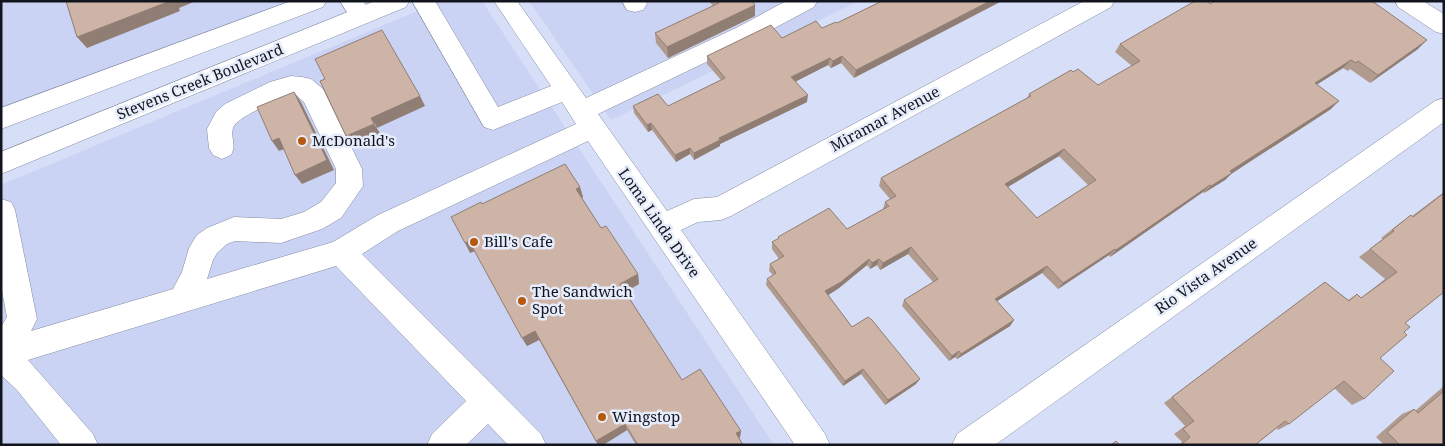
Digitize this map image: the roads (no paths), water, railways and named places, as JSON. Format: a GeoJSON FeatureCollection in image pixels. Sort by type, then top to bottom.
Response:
{"type":"FeatureCollection","features":[{"type":"Feature","properties":{"kind":"street"},"geometry":{"type":"LineString","coordinates":[[1,119],[314,1]]}},
{"type":"Feature","properties":{"kind":"street","name":"Stevens Creek Boulevard"},"geometry":{"type":"LineString","coordinates":[[1,163],[356,9],[398,1]]}},
{"type":"Feature","properties":{"kind":"street"},"geometry":{"type":"LineString","coordinates":[[423,1],[493,120],[566,90]]}},
{"type":"Feature","properties":{"kind":"street","name":"Loma Linda Drive"},"geometry":{"type":"LineString","coordinates":[[505,1],[814,445]]}},
{"type":"Feature","properties":{"kind":"street"},"geometry":{"type":"LineString","coordinates":[[1,354],[341,252],[388,223],[586,120],[806,1]]}},
{"type":"Feature","properties":{"kind":"street","name":"Miramar Avenue"},"geometry":{"type":"LineString","coordinates":[[663,226],[694,211],[721,208],[1103,1]]}},
{"type":"Feature","properties":{"kind":"street"},"geometry":{"type":"LineString","coordinates":[[1406,1],[1444,26]]}},
{"type":"Feature","properties":{"kind":"street"},"geometry":{"type":"LineString","coordinates":[[183,299],[196,273],[199,257],[207,244],[217,236],[234,229],[281,231],[312,221],[331,210],[350,186],[349,169],[318,104],[310,90],[302,86],[290,85],[279,89],[234,111],[225,118],[220,129],[222,148]]}},
{"type":"Feature","properties":{"kind":"street","name":"Rio Vista Avenue"},"geometry":{"type":"LineString","coordinates":[[968,445],[1444,108]]}},
{"type":"Feature","properties":{"kind":"street"},"geometry":{"type":"LineString","coordinates":[[1,139],[12,131],[24,110]]}},
{"type":"Feature","properties":{"kind":"street"},"geometry":{"type":"LineString","coordinates":[[1,210],[22,319],[1,354]]}},
{"type":"Feature","properties":{"kind":"street"},"geometry":{"type":"LineString","coordinates":[[341,252],[530,445]]}},
{"type":"Feature","properties":{"kind":"street"},"geometry":{"type":"LineString","coordinates":[[1,354],[28,380],[82,445]]}},
{"type":"Feature","properties":{"kind":"street"},"geometry":{"type":"LineString","coordinates":[[443,445],[488,402]]}},
{"type":"Feature","properties":{"kind":"place","name":"McDonald's"},"geometry":{"type":"Point","coordinates":[302,141]}},
{"type":"Feature","properties":{"kind":"place","name":"Bill's Cafe"},"geometry":{"type":"Point","coordinates":[474,242]}},
{"type":"Feature","properties":{"kind":"place","name":"The Sandwich Spot"},"geometry":{"type":"Point","coordinates":[522,301]}},
{"type":"Feature","properties":{"kind":"place","name":"Wingstop"},"geometry":{"type":"Point","coordinates":[602,417]}}]}
